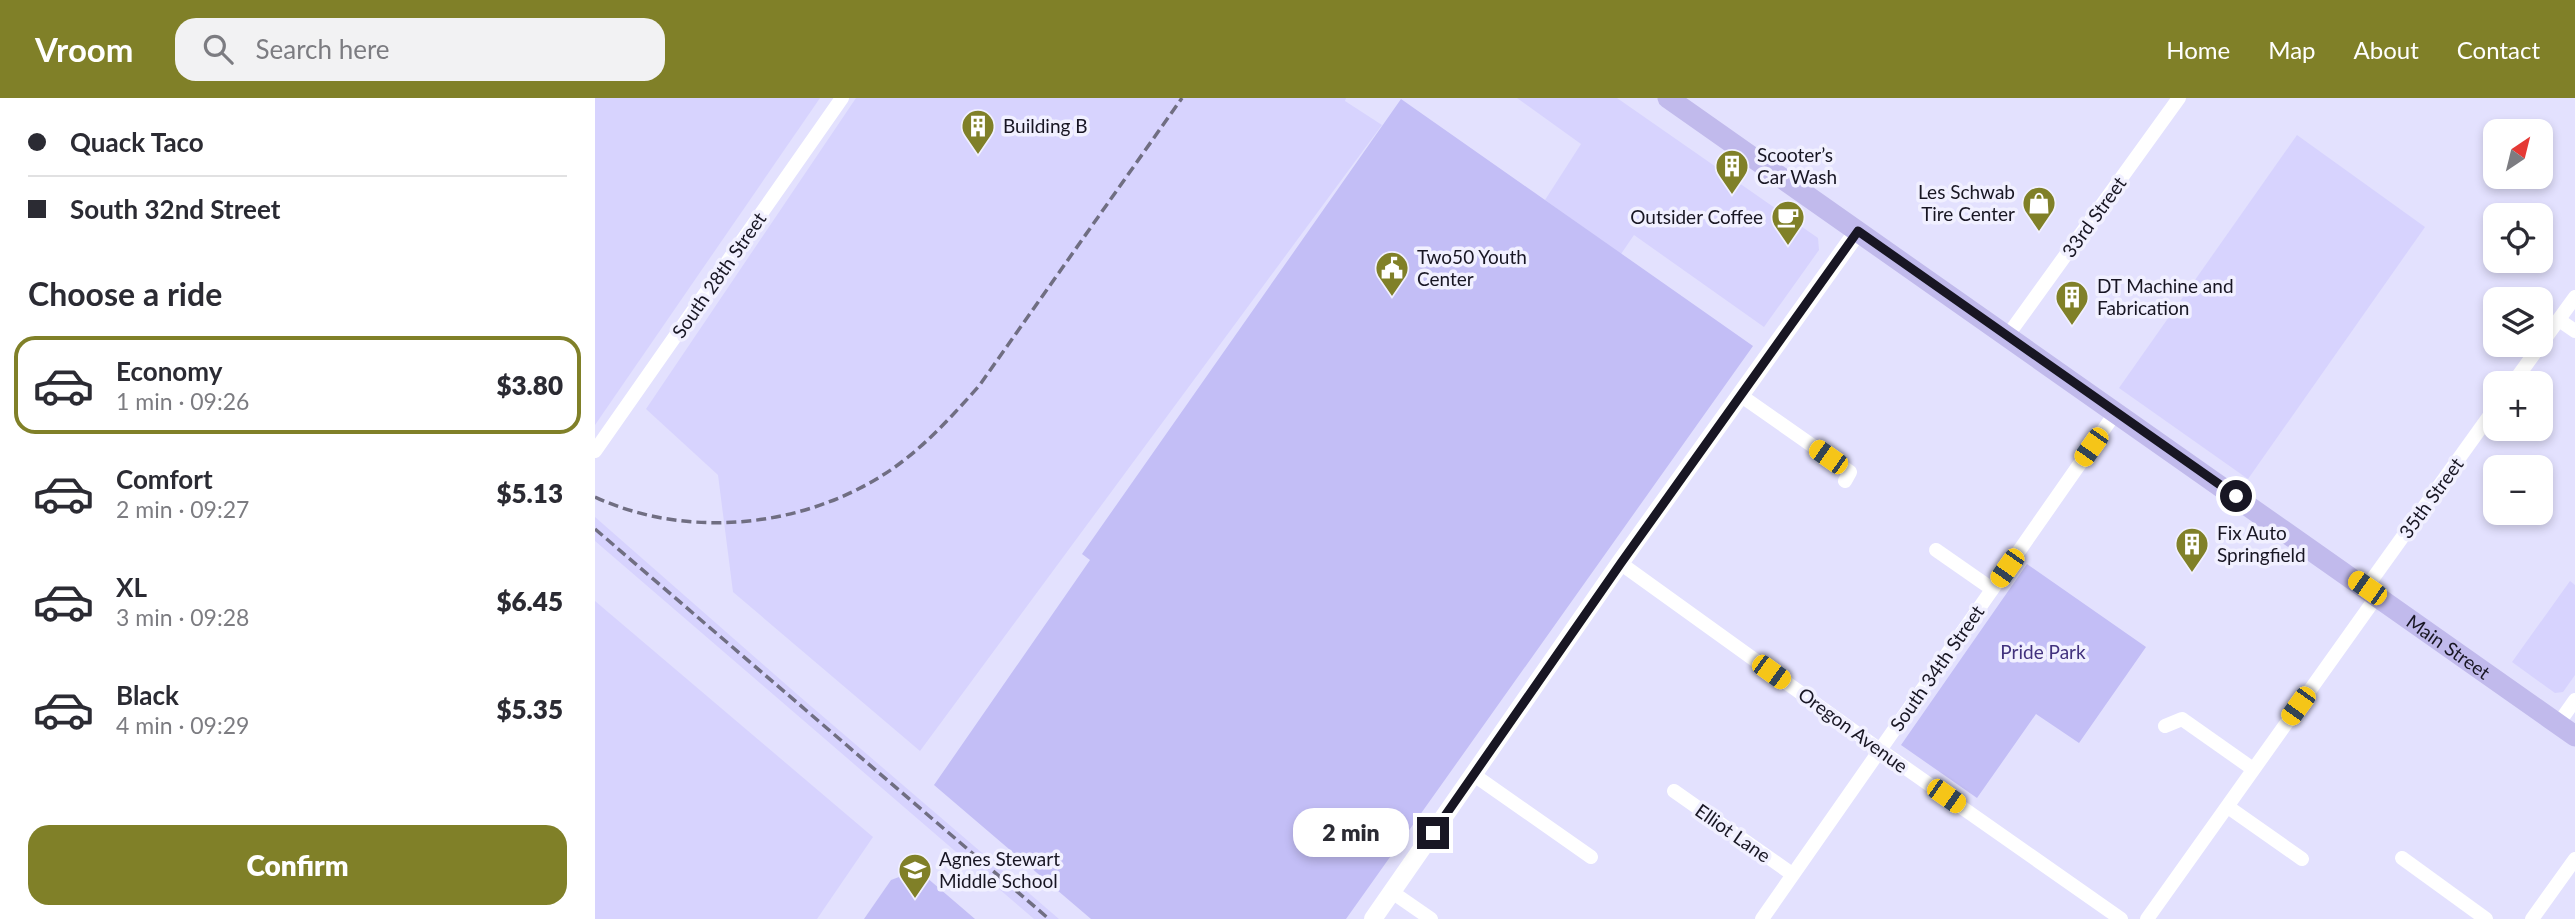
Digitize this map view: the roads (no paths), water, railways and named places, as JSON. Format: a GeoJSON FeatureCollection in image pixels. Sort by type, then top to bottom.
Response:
{"type":"FeatureCollection","features":[{"type":"Feature","properties":{"kind":"main road","name":"Main Street"},"geometry":{"type":"LineString","coordinates":[[1668,98],[2567,730]]}},
{"type":"Feature","properties":{"kind":"street","name":"South 28th Street"},"geometry":{"type":"LineString","coordinates":[[595,451],[842,98]]}},
{"type":"Feature","properties":{"kind":"street","name":"33rd Street"},"geometry":{"type":"LineString","coordinates":[[2008,335],[2179,98]]}},
{"type":"Feature","properties":{"kind":"street"},"geometry":{"type":"LineString","coordinates":[[1373,919],[1621,563],[1858,231]]}},
{"type":"Feature","properties":{"kind":"street"},"geometry":{"type":"LineString","coordinates":[[2523,371],[2575,297]]}},
{"type":"Feature","properties":{"kind":"street"},"geometry":{"type":"LineString","coordinates":[[2559,320],[2575,331]]}},
{"type":"Feature","properties":{"kind":"street"},"geometry":{"type":"LineString","coordinates":[[1740,395],[1850,472],[1845,481]]}},
{"type":"Feature","properties":{"kind":"street","name":"South 34th Street"},"geometry":{"type":"LineString","coordinates":[[1762,919],[2116,412]]}},
{"type":"Feature","properties":{"kind":"street","name":"35th Street"},"geometry":{"type":"LineString","coordinates":[[2147,919],[2228,807],[2483,426]]}},
{"type":"Feature","properties":{"kind":"street","name":"South 34th Street"},"geometry":{"type":"LineString","coordinates":[[1936,550],[1992,589]]}},
{"type":"Feature","properties":{"kind":"street","name":"Oregon Avenue"},"geometry":{"type":"LineString","coordinates":[[1621,563],[1880,750],[2121,919]]}},
{"type":"Feature","properties":{"kind":"street"},"geometry":{"type":"LineString","coordinates":[[2567,730],[2575,701]]}},
{"type":"Feature","properties":{"kind":"street"},"geometry":{"type":"LineString","coordinates":[[2165,726],[2182,719],[2253,769]]}},
{"type":"Feature","properties":{"kind":"street"},"geometry":{"type":"LineString","coordinates":[[1474,775],[1591,857]]}},
{"type":"Feature","properties":{"kind":"street","name":"Elliot Lane"},"geometry":{"type":"LineString","coordinates":[[1674,791],[1792,874]]}},
{"type":"Feature","properties":{"kind":"street"},"geometry":{"type":"LineString","coordinates":[[2228,807],[2302,859]]}},
{"type":"Feature","properties":{"kind":"street"},"geometry":{"type":"LineString","coordinates":[[2402,858],[2486,919]]}},
{"type":"Feature","properties":{"kind":"street"},"geometry":{"type":"LineString","coordinates":[[2532,919],[2575,859]]}},
{"type":"Feature","properties":{"kind":"street"},"geometry":{"type":"LineString","coordinates":[[1392,892],[1431,919]]}},
{"type":"Feature","properties":{"kind":"railway"},"geometry":{"type":"LineString","coordinates":[[595,497],[632,511],[670,519],[709,523],[749,521],[826,503],[862,487],[895,467],[929,439],[979,386],[1182,98]]}},
{"type":"Feature","properties":{"kind":"railway"},"geometry":{"type":"LineString","coordinates":[[595,529],[1049,919]]}},
{"type":"Feature","properties":{"kind":"place","name":"Building B"},"geometry":{"type":"Point","coordinates":[978,156]}},
{"type":"Feature","properties":{"kind":"place","name":"Scooter’s Car Wash"},"geometry":{"type":"Point","coordinates":[1732,196]}},
{"type":"Feature","properties":{"kind":"place","name":"Les Schwab Tire Center"},"geometry":{"type":"Point","coordinates":[2039,233]}},
{"type":"Feature","properties":{"kind":"place","name":"Outsider Coffee"},"geometry":{"type":"Point","coordinates":[1788,247]}},
{"type":"Feature","properties":{"kind":"place","name":"Two50 Youth Center"},"geometry":{"type":"Point","coordinates":[1392,298]}},
{"type":"Feature","properties":{"kind":"place","name":"DT Machine and Fabrication"},"geometry":{"type":"Point","coordinates":[2072,327]}},
{"type":"Feature","properties":{"kind":"place","name":"Fix Auto Springfield"},"geometry":{"type":"Point","coordinates":[2192,574]}},
{"type":"Feature","properties":{"kind":"place","name":"Agnes Stewart Middle School"},"geometry":{"type":"Point","coordinates":[915,900]}},
{"type":"Feature","properties":{"kind":"park label","name":"Pride Park"},"geometry":{"type":"Point","coordinates":[2043,652]}}]}
